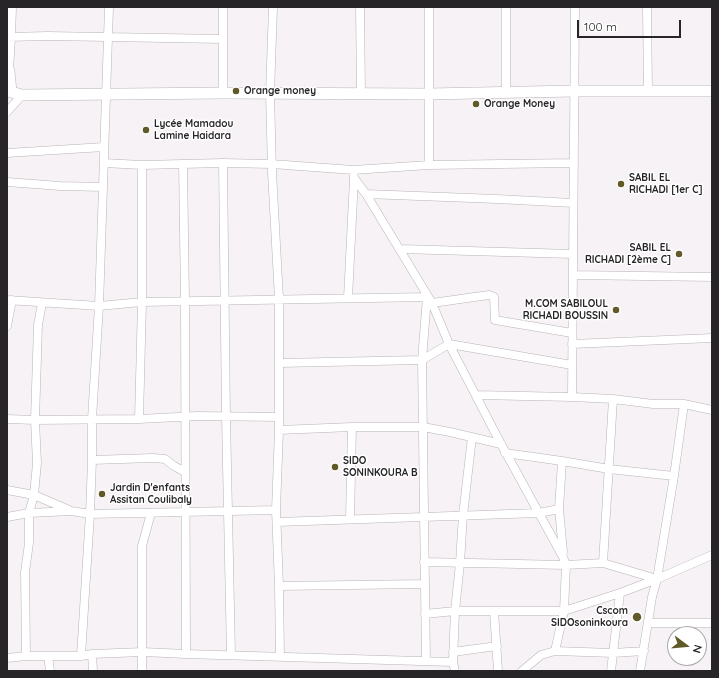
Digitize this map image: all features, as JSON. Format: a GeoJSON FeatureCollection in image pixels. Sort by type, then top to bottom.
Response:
{"type":"FeatureCollection","features":[{"type":"Feature","properties":{"kind":"street"},"geometry":{"type":"LineString","coordinates":[[12,7],[8,71],[11,92],[22,95],[223,93],[429,94],[574,91],[712,91]]}},
{"type":"Feature","properties":{"kind":"street"},"geometry":{"type":"LineString","coordinates":[[81,656],[90,514],[92,419],[104,163],[109,7]]}},
{"type":"Feature","properties":{"kind":"street"},"geometry":{"type":"LineString","coordinates":[[223,7],[223,93]]}},
{"type":"Feature","properties":{"kind":"street"},"geometry":{"type":"LineString","coordinates":[[274,7],[270,94],[279,299],[280,363],[276,522],[280,657]]}},
{"type":"Feature","properties":{"kind":"street"},"geometry":{"type":"LineString","coordinates":[[360,7],[361,94]]}},
{"type":"Feature","properties":{"kind":"street"},"geometry":{"type":"LineString","coordinates":[[429,7],[429,165]]}},
{"type":"Feature","properties":{"kind":"street"},"geometry":{"type":"LineString","coordinates":[[506,7],[506,92]]}},
{"type":"Feature","properties":{"kind":"street"},"geometry":{"type":"LineString","coordinates":[[572,397],[575,7]]}},
{"type":"Feature","properties":{"kind":"street"},"geometry":{"type":"LineString","coordinates":[[647,7],[648,92]]}},
{"type":"Feature","properties":{"kind":"street"},"geometry":{"type":"LineString","coordinates":[[9,37],[109,36],[223,39]]}},
{"type":"Feature","properties":{"kind":"street"},"geometry":{"type":"LineString","coordinates":[[7,112],[22,95]]}},
{"type":"Feature","properties":{"kind":"street"},"geometry":{"type":"LineString","coordinates":[[7,153],[104,147]]}},
{"type":"Feature","properties":{"kind":"street"},"geometry":{"type":"LineString","coordinates":[[104,163],[142,165],[223,163],[272,164],[353,174],[429,165],[574,163]]}},
{"type":"Feature","properties":{"kind":"street"},"geometry":{"type":"LineString","coordinates":[[223,163],[231,655]]}},
{"type":"Feature","properties":{"kind":"street"},"geometry":{"type":"LineString","coordinates":[[183,164],[186,417],[186,654]]}},
{"type":"Feature","properties":{"kind":"street"},"geometry":{"type":"LineString","coordinates":[[140,418],[142,165]]}},
{"type":"Feature","properties":{"kind":"street"},"geometry":{"type":"LineString","coordinates":[[353,174],[400,249],[429,300],[449,344],[505,453],[565,561]]}},
{"type":"Feature","properties":{"kind":"street"},"geometry":{"type":"LineString","coordinates":[[348,298],[353,174]]}},
{"type":"Feature","properties":{"kind":"street"},"geometry":{"type":"LineString","coordinates":[[7,182],[60,186],[103,187]]}},
{"type":"Feature","properties":{"kind":"street"},"geometry":{"type":"LineString","coordinates":[[366,194],[573,203]]}},
{"type":"Feature","properties":{"kind":"street"},"geometry":{"type":"LineString","coordinates":[[400,249],[573,254]]}},
{"type":"Feature","properties":{"kind":"street"},"geometry":{"type":"LineString","coordinates":[[573,275],[712,277]]}},
{"type":"Feature","properties":{"kind":"street"},"geometry":{"type":"LineString","coordinates":[[7,326],[9,300],[98,306],[142,302],[279,299],[348,298],[429,300],[490,295],[494,297],[495,320],[572,333]]}},
{"type":"Feature","properties":{"kind":"street"},"geometry":{"type":"LineString","coordinates":[[426,660],[422,360],[429,300]]}},
{"type":"Feature","properties":{"kind":"street"},"geometry":{"type":"LineString","coordinates":[[26,656],[25,572],[29,513],[34,495],[37,463],[35,420],[38,325],[42,303]]}},
{"type":"Feature","properties":{"kind":"street"},"geometry":{"type":"LineString","coordinates":[[572,344],[712,338]]}},
{"type":"Feature","properties":{"kind":"street"},"geometry":{"type":"LineString","coordinates":[[280,363],[422,360],[449,344],[572,365]]}},
{"type":"Feature","properties":{"kind":"street"},"geometry":{"type":"LineString","coordinates":[[476,395],[614,399],[652,404],[684,404],[712,410]]}},
{"type":"Feature","properties":{"kind":"street"},"geometry":{"type":"LineString","coordinates":[[603,563],[614,399]]}},
{"type":"Feature","properties":{"kind":"street"},"geometry":{"type":"LineString","coordinates":[[640,671],[674,476],[684,404]]}},
{"type":"Feature","properties":{"kind":"street"},"geometry":{"type":"LineString","coordinates":[[7,419],[35,420],[279,417]]}},
{"type":"Feature","properties":{"kind":"street"},"geometry":{"type":"LineString","coordinates":[[279,430],[352,427],[423,427],[501,444]]}},
{"type":"Feature","properties":{"kind":"street"},"geometry":{"type":"LineString","coordinates":[[350,519],[352,427]]}},
{"type":"Feature","properties":{"kind":"street"},"geometry":{"type":"LineString","coordinates":[[455,671],[453,652],[455,611],[463,515],[472,437]]}},
{"type":"Feature","properties":{"kind":"street"},"geometry":{"type":"LineString","coordinates":[[505,453],[609,469],[674,476]]}},
{"type":"Feature","properties":{"kind":"street"},"geometry":{"type":"LineString","coordinates":[[92,460],[165,459],[174,466],[186,472]]}},
{"type":"Feature","properties":{"kind":"street"},"geometry":{"type":"LineString","coordinates":[[555,651],[564,611],[565,561],[559,509],[562,461]]}},
{"type":"Feature","properties":{"kind":"street"},"geometry":{"type":"LineString","coordinates":[[7,490],[34,495],[71,511]]}},
{"type":"Feature","properties":{"kind":"street"},"geometry":{"type":"LineString","coordinates":[[276,522],[539,513],[559,509]]}},
{"type":"Feature","properties":{"kind":"street"},"geometry":{"type":"LineString","coordinates":[[7,517],[29,513],[71,511],[90,514],[276,510]]}},
{"type":"Feature","properties":{"kind":"street"},"geometry":{"type":"LineString","coordinates":[[142,671],[142,546],[152,513]]}},
{"type":"Feature","properties":{"kind":"street"},"geometry":{"type":"LineString","coordinates":[[425,614],[455,611],[564,611],[657,579],[712,555]]}},
{"type":"Feature","properties":{"kind":"street"},"geometry":{"type":"LineString","coordinates":[[424,562],[460,563],[565,561],[603,563],[657,579]]}},
{"type":"Feature","properties":{"kind":"street"},"geometry":{"type":"LineString","coordinates":[[279,586],[425,584]]}},
{"type":"Feature","properties":{"kind":"street"},"geometry":{"type":"LineString","coordinates":[[611,671],[620,593]]}},
{"type":"Feature","properties":{"kind":"street"},"geometry":{"type":"LineString","coordinates":[[494,611],[498,671]]}},
{"type":"Feature","properties":{"kind":"street"},"geometry":{"type":"LineString","coordinates":[[648,623],[712,623]]}},
{"type":"Feature","properties":{"kind":"street"},"geometry":{"type":"LineString","coordinates":[[453,652],[496,646]]}},
{"type":"Feature","properties":{"kind":"street"},"geometry":{"type":"LineString","coordinates":[[522,671],[541,655],[555,651],[613,653],[644,652]]}},
{"type":"Feature","properties":{"kind":"street"},"geometry":{"type":"LineString","coordinates":[[7,658],[26,656],[81,656],[92,654],[143,652],[453,662]]}},
{"type":"Feature","properties":{"kind":"street"},"geometry":{"type":"LineString","coordinates":[[92,654],[92,671]]}},
{"type":"Feature","properties":{"kind":"street"},"geometry":{"type":"LineString","coordinates":[[48,656],[50,671]]}},
{"type":"Feature","properties":{"kind":"place","name":"Orange money"},"geometry":{"type":"Point","coordinates":[236,91]}},
{"type":"Feature","properties":{"kind":"place","name":"Orange Money"},"geometry":{"type":"Point","coordinates":[476,104]}},
{"type":"Feature","properties":{"kind":"place","name":"Lycée Mamadou Lamine Haidara"},"geometry":{"type":"Point","coordinates":[146,130]}},
{"type":"Feature","properties":{"kind":"place","name":"SABIL EL RICHADI [1er C]"},"geometry":{"type":"Point","coordinates":[621,184]}},
{"type":"Feature","properties":{"kind":"place","name":"SABIL EL RICHADI [2ème C]"},"geometry":{"type":"Point","coordinates":[679,254]}},
{"type":"Feature","properties":{"kind":"place","name":"M.COM SABILOUL RICHADI BOUSSIN"},"geometry":{"type":"Point","coordinates":[616,310]}},
{"type":"Feature","properties":{"kind":"place","name":"SIDO SONINKOURA B"},"geometry":{"type":"Point","coordinates":[335,467]}},
{"type":"Feature","properties":{"kind":"place","name":"Jardin D'enfants Assitan Coulibaly"},"geometry":{"type":"Point","coordinates":[102,494]}},
{"type":"Feature","properties":{"kind":"place","name":"Cscom SIDOsoninkoura"},"geometry":{"type":"Point","coordinates":[637,617]}}]}
